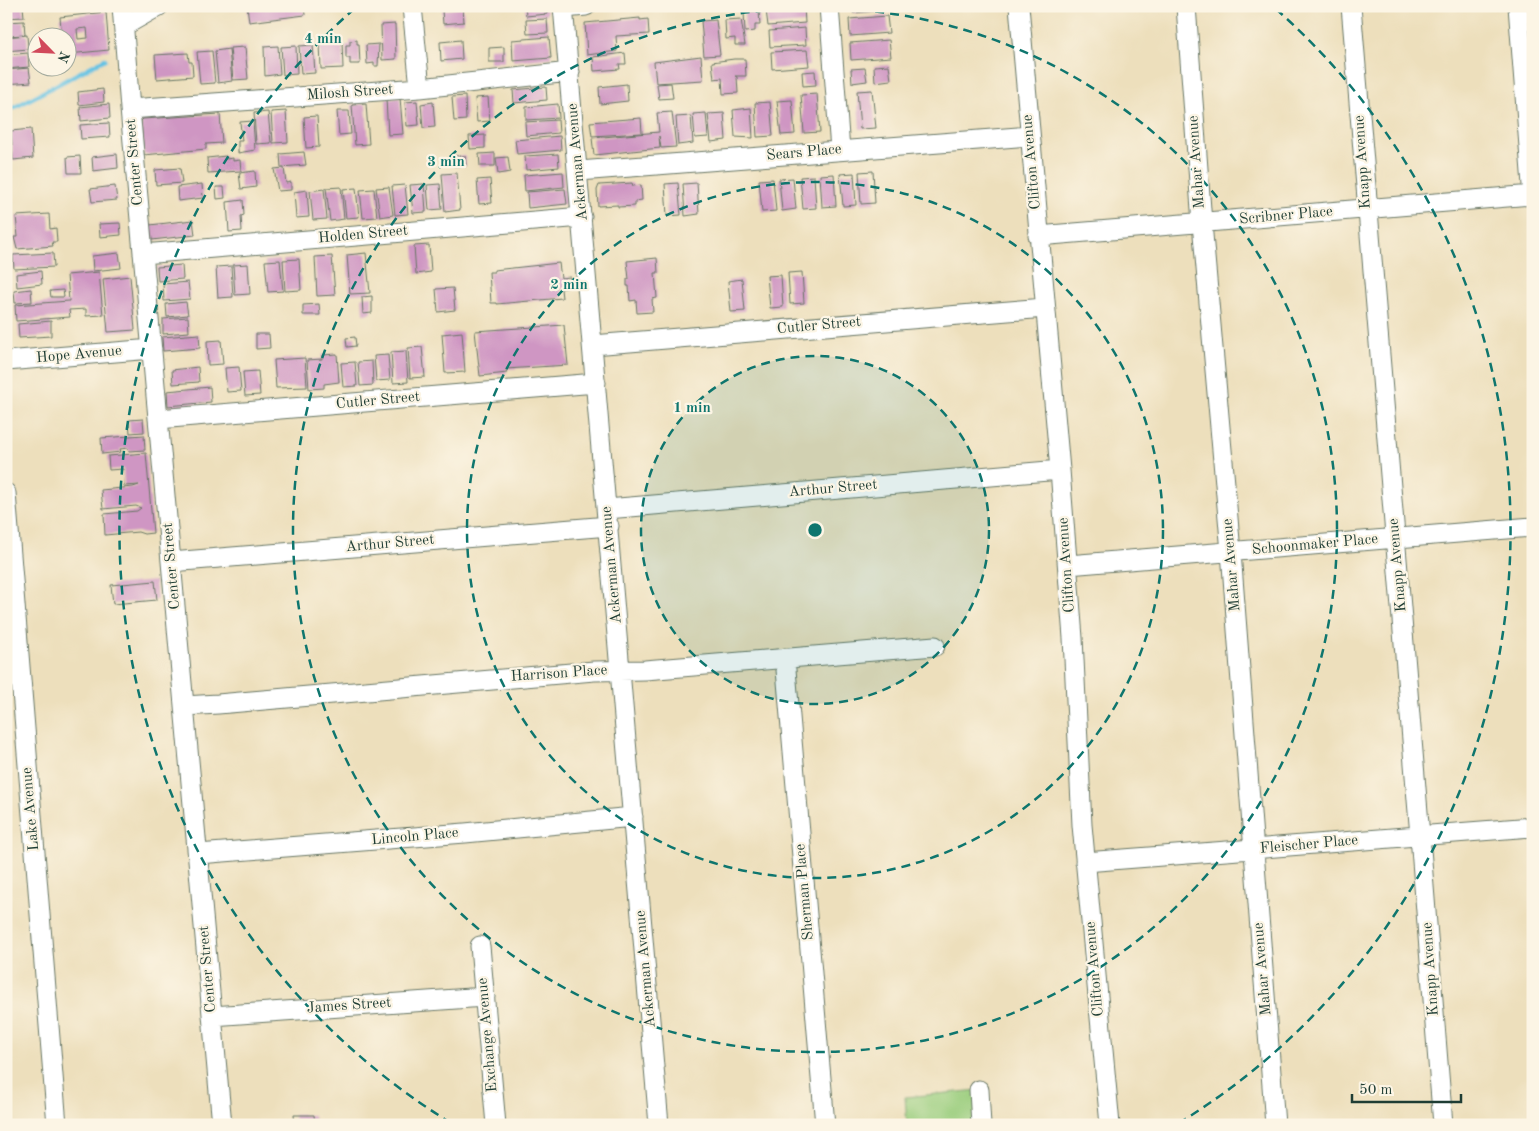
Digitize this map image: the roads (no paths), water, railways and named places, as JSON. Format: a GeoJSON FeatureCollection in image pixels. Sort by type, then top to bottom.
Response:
{"type":"FeatureCollection","features":[{"type":"Feature","properties":{"kind":"street","name":"Center Street"},"geometry":{"type":"LineString","coordinates":[[122,6],[222,1125]]}},
{"type":"Feature","properties":{"kind":"street"},"geometry":{"type":"LineString","coordinates":[[124,26],[159,6]]}},
{"type":"Feature","properties":{"kind":"street"},"geometry":{"type":"LineString","coordinates":[[412,6],[420,88]]}},
{"type":"Feature","properties":{"kind":"street"},"geometry":{"type":"LineString","coordinates":[[564,7],[586,6]]}},
{"type":"Feature","properties":{"kind":"street"},"geometry":{"type":"LineString","coordinates":[[828,6],[840,150]]}},
{"type":"Feature","properties":{"kind":"street","name":"Clifton Avenue"},"geometry":{"type":"LineString","coordinates":[[1019,6],[1068,565],[1085,862],[1110,1125]]}},
{"type":"Feature","properties":{"kind":"street","name":"Mahar Avenue"},"geometry":{"type":"LineString","coordinates":[[1186,6],[1202,223],[1231,552],[1275,1125]]}},
{"type":"Feature","properties":{"kind":"street","name":"Knapp Avenue"},"geometry":{"type":"LineString","coordinates":[[1351,6],[1443,1125]]}},
{"type":"Feature","properties":{"kind":"street"},"geometry":{"type":"LineString","coordinates":[[1518,6],[1533,196]]}},
{"type":"Feature","properties":{"kind":"street","name":"Ackerman Avenue"},"geometry":{"type":"LineString","coordinates":[[564,7],[659,1125]]}},
{"type":"Feature","properties":{"kind":"street","name":"Milosh Street"},"geometry":{"type":"LineString","coordinates":[[130,109],[420,88],[570,72]]}},
{"type":"Feature","properties":{"kind":"street","name":"Sears Place"},"geometry":{"type":"LineString","coordinates":[[579,172],[1030,136]]}},
{"type":"Feature","properties":{"kind":"street","name":"Scribner Place"},"geometry":{"type":"LineString","coordinates":[[1038,236],[1533,196]]}},
{"type":"Feature","properties":{"kind":"street","name":"Holden Street"},"geometry":{"type":"LineString","coordinates":[[144,254],[582,217]]}},
{"type":"Feature","properties":{"kind":"street","name":"Cutler Street"},"geometry":{"type":"LineString","coordinates":[[593,345],[1044,308]]}},
{"type":"Feature","properties":{"kind":"street","name":"Hope Avenue"},"geometry":{"type":"LineString","coordinates":[[6,361],[152,349]]}},
{"type":"Feature","properties":{"kind":"street","name":"Cutler Street"},"geometry":{"type":"LineString","coordinates":[[158,419],[596,383]]}},
{"type":"Feature","properties":{"kind":"street","name":"Arthur Street"},"geometry":{"type":"LineString","coordinates":[[172,562],[1060,470]]}},
{"type":"Feature","properties":{"kind":"street","name":"Lake Avenue"},"geometry":{"type":"LineString","coordinates":[[6,493],[14,704],[57,1125]]}},
{"type":"Feature","properties":{"kind":"street","name":"Schoonmaker Place"},"geometry":{"type":"LineString","coordinates":[[1068,565],[1533,527]]}},
{"type":"Feature","properties":{"kind":"street","name":"Harrison Place"},"geometry":{"type":"LineString","coordinates":[[184,706],[594,671],[645,670],[935,646]]}},
{"type":"Feature","properties":{"kind":"street","name":"Sherman Place"},"geometry":{"type":"LineString","coordinates":[[784,658],[825,1125]]}},
{"type":"Feature","properties":{"kind":"street","name":"Lincoln Place"},"geometry":{"type":"LineString","coordinates":[[198,854],[466,833],[633,817]]}},
{"type":"Feature","properties":{"kind":"street","name":"Fleischer Place"},"geometry":{"type":"LineString","coordinates":[[1085,862],[1533,827]]}},
{"type":"Feature","properties":{"kind":"street","name":"Exchange Avenue"},"geometry":{"type":"LineString","coordinates":[[480,946],[496,1125]]}},
{"type":"Feature","properties":{"kind":"street","name":"James Street"},"geometry":{"type":"LineString","coordinates":[[212,1016],[485,997]]}},
{"type":"Feature","properties":{"kind":"street"},"geometry":{"type":"LineString","coordinates":[[979,1090],[981,1125]]}},
{"type":"Feature","properties":{"kind":"waterway"},"geometry":{"type":"LineString","coordinates":[[6,112],[105,59]]}}]}
